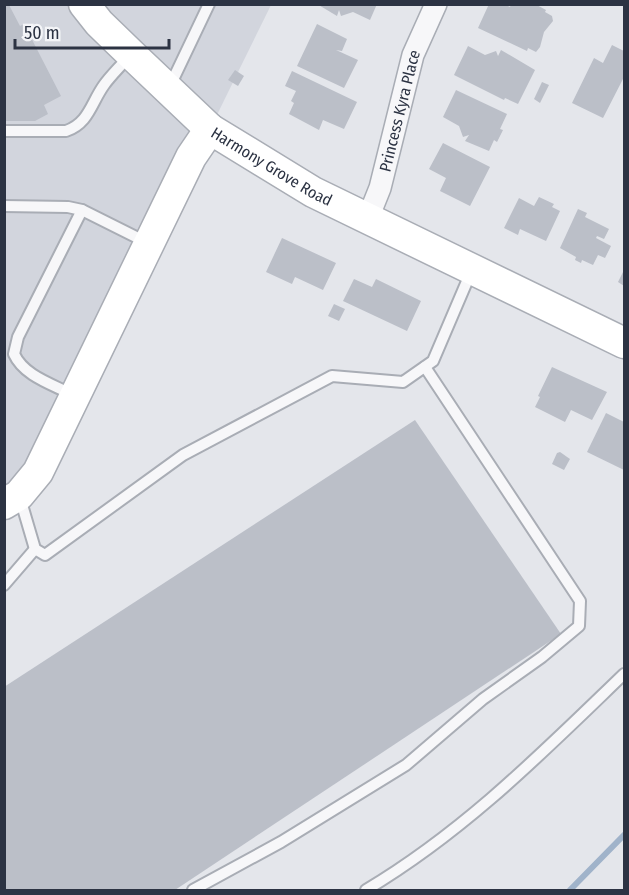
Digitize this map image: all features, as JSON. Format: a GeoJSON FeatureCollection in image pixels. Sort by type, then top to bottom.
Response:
{"type":"FeatureCollection","features":[{"type":"Feature","properties":{"kind":"street"},"geometry":{"type":"LineString","coordinates":[[84,4],[99,23],[130,54],[210,129]]}},
{"type":"Feature","properties":{"kind":"street","name":"Princess Kyra Place"},"geometry":{"type":"LineString","coordinates":[[368,218],[380,188],[413,55],[436,4]]}},
{"type":"Feature","properties":{"kind":"street","name":"Harmony Grove Road"},"geometry":{"type":"LineString","coordinates":[[12,500],[38,472],[191,158],[210,129],[313,192],[624,343]]}},
{"type":"Feature","properties":{"kind":"lane"},"geometry":{"type":"LineString","coordinates":[[168,90],[209,4]]}},
{"type":"Feature","properties":{"kind":"lane"},"geometry":{"type":"LineString","coordinates":[[4,131],[66,131],[75,128],[83,122],[105,83],[130,54]]}},
{"type":"Feature","properties":{"kind":"lane"},"geometry":{"type":"LineString","coordinates":[[4,206],[62,206],[82,210],[150,244]]}},
{"type":"Feature","properties":{"kind":"lane"},"geometry":{"type":"LineString","coordinates":[[75,396],[30,373],[22,367],[14,354],[18,338],[82,210]]}},
{"type":"Feature","properties":{"kind":"lane"},"geometry":{"type":"LineString","coordinates":[[12,500],[35,549],[45,555],[183,455],[332,376],[403,382],[433,361],[473,269]]}},
{"type":"Feature","properties":{"kind":"lane"},"geometry":{"type":"LineString","coordinates":[[193,891],[281,842],[406,765],[483,699],[542,657],[579,626],[580,601],[425,367]]}},
{"type":"Feature","properties":{"kind":"lane"},"geometry":{"type":"LineString","coordinates":[[4,585],[35,549]]}},
{"type":"Feature","properties":{"kind":"lane"},"geometry":{"type":"LineString","coordinates":[[366,891],[462,825],[624,674]]}},
{"type":"Feature","properties":{"kind":"shaded area"},"geometry":{"type":"Polygon","coordinates":[[[5,5],[271,5],[210,129],[5,504],[5,5]]]}},
{"type":"Feature","properties":{"kind":"building"},"geometry":{"type":"Polygon","coordinates":[[[317,4],[377,4],[370,20],[353,12],[341,16],[339,10],[337,16],[317,4]]]}},
{"type":"Feature","properties":{"kind":"building"},"geometry":{"type":"Polygon","coordinates":[[[489,4],[504,4],[510,7],[511,4],[535,4],[552,16],[553,21],[544,32],[540,47],[536,52],[528,48],[527,51],[478,28],[489,4]]]}},
{"type":"Feature","properties":{"kind":"building"},"geometry":{"type":"Polygon","coordinates":[[[4,5],[9,5],[20,26],[24,24],[61,96],[44,105],[48,114],[35,121],[4,121],[4,5]]]}},
{"type":"Feature","properties":{"kind":"building"},"geometry":{"type":"Polygon","coordinates":[[[317,24],[347,39],[342,51],[336,50],[358,60],[344,88],[297,66],[317,24]]]}},
{"type":"Feature","properties":{"kind":"building"},"geometry":{"type":"Polygon","coordinates":[[[612,45],[624,51],[624,77],[603,118],[572,103],[594,58],[603,63],[612,45]]]}},
{"type":"Feature","properties":{"kind":"building"},"geometry":{"type":"Polygon","coordinates":[[[468,46],[485,55],[496,51],[498,56],[501,50],[535,70],[518,104],[505,98],[504,100],[454,75],[468,46]]]}},
{"type":"Feature","properties":{"kind":"building"},"geometry":{"type":"Polygon","coordinates":[[[235,70],[244,76],[238,86],[228,80],[235,70]]]}},
{"type":"Feature","properties":{"kind":"building"},"geometry":{"type":"Polygon","coordinates":[[[292,71],[357,102],[344,129],[323,120],[319,130],[289,114],[294,103],[291,101],[296,91],[285,86],[292,71]]]}},
{"type":"Feature","properties":{"kind":"building"},"geometry":{"type":"Polygon","coordinates":[[[542,82],[549,85],[540,103],[534,99],[542,82]]]}},
{"type":"Feature","properties":{"kind":"building"},"geometry":{"type":"Polygon","coordinates":[[[456,90],[507,114],[500,129],[503,130],[497,142],[494,140],[489,151],[465,141],[469,135],[463,137],[459,126],[443,117],[456,90]]]}},
{"type":"Feature","properties":{"kind":"building"},"geometry":{"type":"Polygon","coordinates":[[[443,143],[490,167],[470,206],[440,191],[446,178],[429,169],[443,143]]]}},
{"type":"Feature","properties":{"kind":"building"},"geometry":{"type":"Polygon","coordinates":[[[539,197],[554,204],[552,207],[560,211],[546,241],[520,229],[518,235],[504,228],[519,198],[534,206],[539,197]]]}},
{"type":"Feature","properties":{"kind":"building"},"geometry":{"type":"Polygon","coordinates":[[[578,209],[587,213],[585,217],[609,229],[604,239],[597,236],[596,238],[611,246],[605,258],[598,255],[593,265],[582,260],[581,263],[575,260],[576,257],[560,248],[578,209]]]}},
{"type":"Feature","properties":{"kind":"building"},"geometry":{"type":"Polygon","coordinates":[[[282,238],[336,263],[323,290],[295,277],[292,284],[266,272],[282,238]]]}},
{"type":"Feature","properties":{"kind":"building"},"geometry":{"type":"Polygon","coordinates":[[[624,270],[624,286],[618,282],[624,270]]]}},
{"type":"Feature","properties":{"kind":"building"},"geometry":{"type":"Polygon","coordinates":[[[354,279],[372,287],[376,279],[421,301],[407,331],[343,301],[354,279]]]}},
{"type":"Feature","properties":{"kind":"building"},"geometry":{"type":"Polygon","coordinates":[[[334,304],[345,309],[339,321],[328,316],[334,304]]]}},
{"type":"Feature","properties":{"kind":"building"},"geometry":{"type":"Polygon","coordinates":[[[552,367],[607,392],[592,420],[571,410],[565,422],[535,407],[552,367]]]}},
{"type":"Feature","properties":{"kind":"building"},"geometry":{"type":"Polygon","coordinates":[[[606,413],[624,422],[624,470],[587,452],[606,413]]]}},
{"type":"Feature","properties":{"kind":"building"},"geometry":{"type":"Polygon","coordinates":[[[415,420],[561,634],[175,890],[4,890],[4,687],[415,420]]]}},
{"type":"Feature","properties":{"kind":"building"},"geometry":{"type":"Polygon","coordinates":[[[560,452],[570,459],[564,470],[552,464],[557,453],[560,452]]]}},
{"type":"Feature","properties":{"kind":"waterway"},"geometry":{"type":"LineString","coordinates":[[570,890],[624,835]]}}]}
